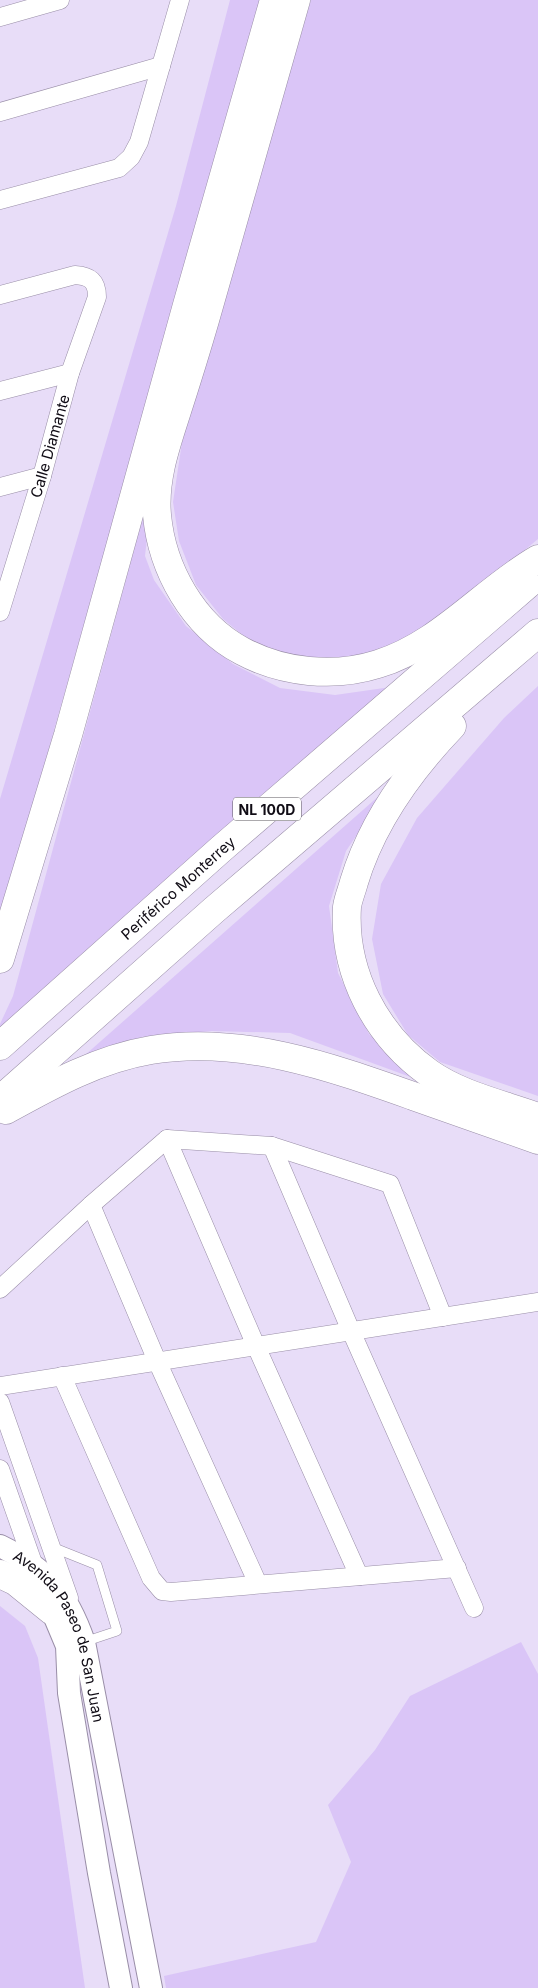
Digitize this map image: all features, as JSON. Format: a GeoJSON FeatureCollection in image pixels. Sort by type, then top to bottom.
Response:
{"type":"FeatureCollection","features":[{"type":"Feature","properties":{"kind":"highway"},"geometry":{"type":"LineString","coordinates":[[0,959],[68,735],[184,314],[274,0]]}},
{"type":"Feature","properties":{"kind":"highway"},"geometry":{"type":"LineString","coordinates":[[296,0],[205,322],[162,458],[157,487],[157,516],[165,555],[172,573],[181,590],[204,621],[234,646],[259,658],[285,667],[304,670],[340,671],[377,664],[412,649],[428,639],[504,580],[538,559]]}},
{"type":"Feature","properties":{"kind":"highway","name":"Periférico Monterrey"},"geometry":{"type":"LineString","coordinates":[[0,1046],[221,849],[538,575]]}},
{"type":"Feature","properties":{"kind":"highway"},"geometry":{"type":"LineString","coordinates":[[531,639],[416,766],[392,799],[374,830],[358,867],[347,906],[348,945],[358,983],[376,1018],[400,1049],[430,1074],[466,1092],[538,1117]]}},
{"type":"Feature","properties":{"kind":"highway","name":"NL 100D"},"geometry":{"type":"LineString","coordinates":[[0,1100],[214,910],[531,639]]}},
{"type":"Feature","properties":{"kind":"highway"},"geometry":{"type":"LineString","coordinates":[[0,1114],[61,1080],[102,1062],[152,1050],[222,1048],[274,1054],[363,1078],[538,1140]]}},
{"type":"Feature","properties":{"kind":"highway"},"geometry":{"type":"LineString","coordinates":[[12,1559],[15,1581],[64,1614]]}},
{"type":"Feature","properties":{"kind":"street"},"geometry":{"type":"LineString","coordinates":[[0,17],[60,0]]}},
{"type":"Feature","properties":{"kind":"street"},"geometry":{"type":"LineString","coordinates":[[0,200],[119,168],[132,157],[139,142],[180,0]]}},
{"type":"Feature","properties":{"kind":"street"},"geometry":{"type":"LineString","coordinates":[[0,112],[161,66]]}},
{"type":"Feature","properties":{"kind":"street","name":"Calle Diamante"},"geometry":{"type":"LineString","coordinates":[[0,295],[75,275],[86,276],[93,280],[97,287],[97,296],[70,373],[42,476],[4,585],[0,612]]}},
{"type":"Feature","properties":{"kind":"street"},"geometry":{"type":"LineString","coordinates":[[0,391],[70,373]]}},
{"type":"Feature","properties":{"kind":"street"},"geometry":{"type":"LineString","coordinates":[[0,488],[42,476]]}},
{"type":"Feature","properties":{"kind":"street"},"geometry":{"type":"LineString","coordinates":[[167,1139],[256,1346],[359,1576]]}},
{"type":"Feature","properties":{"kind":"street"},"geometry":{"type":"LineString","coordinates":[[0,1289],[91,1205],[167,1139],[272,1146],[390,1184],[443,1317]]}},
{"type":"Feature","properties":{"kind":"street"},"geometry":{"type":"LineString","coordinates":[[272,1146],[474,1608]]}},
{"type":"Feature","properties":{"kind":"street"},"geometry":{"type":"LineString","coordinates":[[91,1205],[157,1361],[258,1584]]}},
{"type":"Feature","properties":{"kind":"street"},"geometry":{"type":"LineString","coordinates":[[0,1386],[538,1302]]}},
{"type":"Feature","properties":{"kind":"street"},"geometry":{"type":"LineString","coordinates":[[62,1376],[151,1578],[162,1590],[171,1592],[457,1568]]}},
{"type":"Feature","properties":{"kind":"street"},"geometry":{"type":"LineString","coordinates":[[0,1402],[51,1546],[64,1614]]}},
{"type":"Feature","properties":{"kind":"street"},"geometry":{"type":"LineString","coordinates":[[0,1469],[20,1525],[12,1559]]}},
{"type":"Feature","properties":{"kind":"street"},"geometry":{"type":"LineString","coordinates":[[0,1509],[51,1546]]}},
{"type":"Feature","properties":{"kind":"street","name":"Avenida Paseo de San Juan"},"geometry":{"type":"LineString","coordinates":[[64,1614],[76,1644],[129,1869],[151,1988]]}},
{"type":"Feature","properties":{"kind":"street","name":"Avenida Paseo de San Juan"},"geometry":{"type":"LineString","coordinates":[[76,1644],[69,1693],[99,1874],[121,1988]]}},
{"type":"Feature","properties":{"kind":"street"},"geometry":{"type":"LineString","coordinates":[[99,1874],[129,1869]]}},
{"type":"Feature","properties":{"kind":"lane"},"geometry":{"type":"LineString","coordinates":[[51,1546],[97,1565],[117,1632],[76,1644]]}},
{"type":"Feature","properties":{"kind":"shaded area"},"geometry":{"type":"Polygon","coordinates":[[[230,0],[260,0],[0,922],[0,799],[176,206],[230,0]]]}},
{"type":"Feature","properties":{"kind":"shaded area"},"geometry":{"type":"Polygon","coordinates":[[[311,0],[538,0],[538,539],[443,618],[389,649],[336,663],[296,660],[256,646],[223,619],[196,585],[179,541],[173,502],[182,442],[311,0]]]}},
{"type":"Feature","properties":{"kind":"shaded area"},"geometry":{"type":"Polygon","coordinates":[[[154,476],[145,556],[154,580],[186,626],[233,664],[280,688],[335,695],[398,686],[0,1031],[0,1024],[13,996],[154,476]]]}},
{"type":"Feature","properties":{"kind":"shaded area"},"geometry":{"type":"Polygon","coordinates":[[[538,686],[538,1096],[440,1062],[408,1035],[383,994],[372,939],[381,884],[417,818],[504,718],[538,686]]]}},
{"type":"Feature","properties":{"kind":"shaded area"},"geometry":{"type":"Polygon","coordinates":[[[389,787],[346,851],[329,906],[338,973],[369,1034],[416,1079],[290,1033],[212,1031],[141,1037],[76,1063],[389,787]]]}},
{"type":"Feature","properties":{"kind":"shaded area"},"geometry":{"type":"Polygon","coordinates":[[[0,1606],[25,1626],[38,1658],[85,1988],[0,1988],[0,1606]]]}},
{"type":"Feature","properties":{"kind":"shaded area"},"geometry":{"type":"Polygon","coordinates":[[[521,1642],[538,1674],[538,1988],[166,1988],[164,1976],[316,1942],[351,1862],[328,1805],[375,1750],[410,1696],[521,1642]]]}}]}
